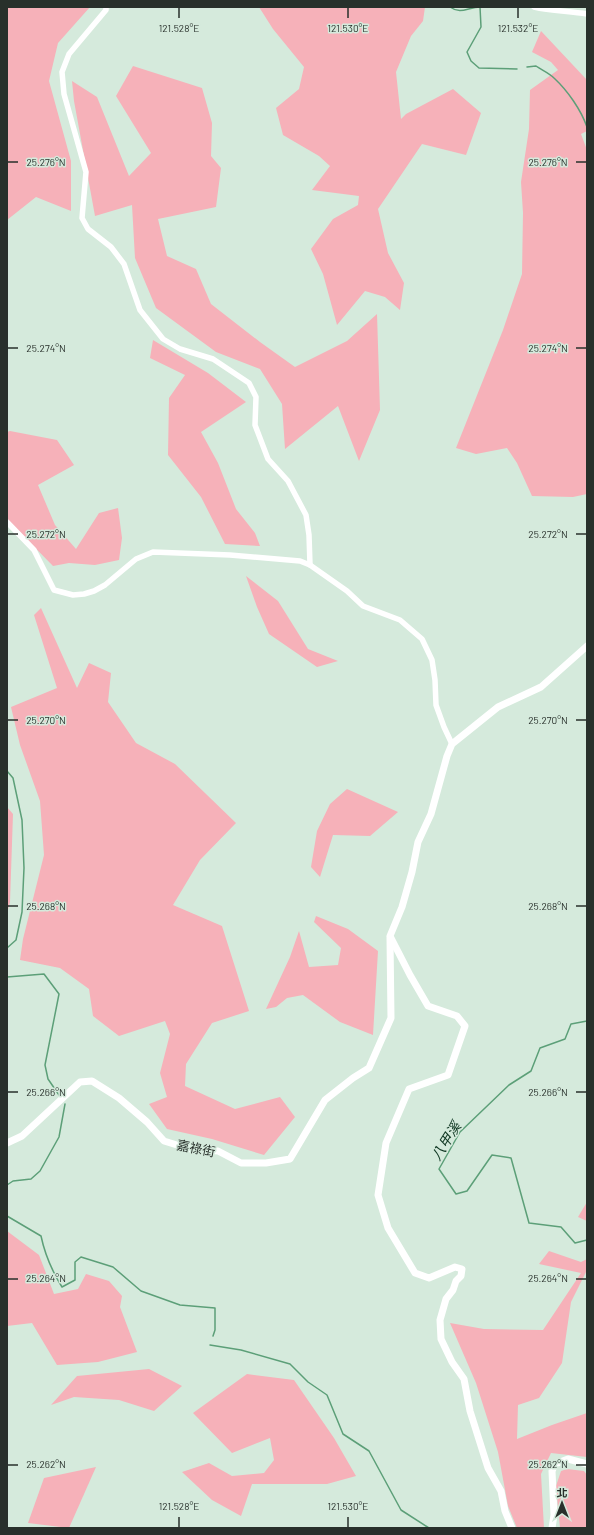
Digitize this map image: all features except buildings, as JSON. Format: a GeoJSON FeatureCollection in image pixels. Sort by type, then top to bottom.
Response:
{"type":"FeatureCollection","features":[{"type":"Feature","properties":{"kind":"street"},"geometry":{"type":"LineString","coordinates":[[106,7],[106,10],[69,54],[62,72],[64,94],[86,172],[82,218],[88,229],[111,247],[124,264],[140,310],[163,339],[180,349],[213,359],[249,383],[256,397],[255,425],[268,459],[288,481],[306,515],[309,535],[310,565]]}},
{"type":"Feature","properties":{"kind":"street"},"geometry":{"type":"LineString","coordinates":[[534,7],[546,10],[564,10],[587,14]]}},
{"type":"Feature","properties":{"kind":"street"},"geometry":{"type":"LineString","coordinates":[[7,522],[34,550],[54,590],[73,594],[84,594],[94,591],[105,585],[136,559],[153,552],[238,556],[300,561],[310,565],[347,591],[363,606],[400,620],[422,638],[432,660],[435,680],[436,705],[452,744]]}},
{"type":"Feature","properties":{"kind":"street"},"geometry":{"type":"LineString","coordinates":[[512,1528],[505,1511],[501,1491],[488,1468],[470,1411],[464,1379],[452,1362],[442,1338],[440,1320],[446,1299],[453,1290],[462,1269],[455,1267],[429,1278],[414,1273],[388,1228],[378,1195],[386,1143],[409,1090],[448,1075],[465,1026],[458,1016],[428,1006],[390,936],[404,900],[412,872],[418,842],[431,814],[447,756],[452,744],[498,707],[541,687],[587,646]]}},
{"type":"Feature","properties":{"kind":"street","name":"嘉祿街"},"geometry":{"type":"LineString","coordinates":[[7,1143],[22,1136],[80,1082],[92,1081],[118,1098],[147,1122],[164,1141],[190,1149],[218,1151],[241,1163],[266,1163],[290,1159],[325,1100],[353,1078],[369,1068],[391,1018],[390,936]]}},
{"type":"Feature","properties":{"kind":"street"},"geometry":{"type":"LineString","coordinates":[[552,1528],[554,1515],[552,1471],[555,1464],[568,1458],[587,1464]]}},
{"type":"Feature","properties":{"kind":"shaded area"},"geometry":{"type":"Polygon","coordinates":[[[7,7],[90,7],[58,43],[49,81],[71,161],[71,211],[36,197],[7,220],[7,7]]]}},
{"type":"Feature","properties":{"kind":"shaded area"},"geometry":{"type":"Polygon","coordinates":[[[259,7],[425,7],[423,21],[411,36],[396,72],[401,119],[406,114],[453,89],[481,113],[466,155],[422,144],[378,209],[388,253],[404,283],[400,310],[385,297],[365,291],[337,325],[323,274],[311,249],[333,219],[358,205],[359,196],[312,190],[330,166],[319,156],[283,135],[276,108],[299,89],[304,67],[273,29],[259,7]]]}},
{"type":"Feature","properties":{"kind":"shaded area"},"geometry":{"type":"Polygon","coordinates":[[[541,31],[587,80],[587,131],[581,134],[587,150],[587,494],[573,497],[532,496],[517,463],[507,448],[476,454],[456,448],[503,330],[522,274],[523,213],[521,182],[529,129],[530,90],[558,70],[551,62],[532,52],[541,31]]]}},
{"type":"Feature","properties":{"kind":"shaded area"},"geometry":{"type":"Polygon","coordinates":[[[133,66],[202,88],[212,123],[211,156],[221,168],[216,207],[158,219],[167,256],[196,269],[211,304],[295,367],[347,341],[377,314],[380,410],[359,461],[338,406],[285,449],[282,404],[260,369],[216,352],[156,308],[135,258],[132,205],[95,216],[74,101],[72,81],[97,97],[129,176],[151,153],[116,96],[133,66]]]}},
{"type":"Feature","properties":{"kind":"shaded area"},"geometry":{"type":"Polygon","coordinates":[[[153,340],[208,373],[246,402],[201,432],[218,463],[236,509],[255,533],[260,546],[225,544],[201,497],[168,455],[169,398],[185,375],[150,358],[153,340]]]}},
{"type":"Feature","properties":{"kind":"shaded area"},"geometry":{"type":"Polygon","coordinates":[[[10,431],[57,440],[74,465],[38,485],[55,525],[76,549],[99,513],[118,508],[122,538],[119,560],[95,565],[69,563],[53,566],[7,519],[7,432],[10,431]]]}},
{"type":"Feature","properties":{"kind":"shaded area"},"geometry":{"type":"Polygon","coordinates":[[[246,576],[278,601],[308,649],[338,661],[317,667],[269,634],[257,607],[246,576]]]}},
{"type":"Feature","properties":{"kind":"shaded area"},"geometry":{"type":"Polygon","coordinates":[[[41,608],[77,688],[89,663],[111,673],[108,702],[136,743],[175,764],[236,823],[200,860],[173,905],[222,926],[249,1011],[212,1023],[186,1064],[185,1086],[235,1109],[280,1097],[295,1117],[264,1155],[212,1139],[167,1129],[149,1104],[167,1097],[160,1073],[170,1034],[165,1021],[119,1036],[93,1016],[89,989],[60,968],[20,960],[23,939],[44,855],[40,801],[20,745],[11,707],[57,688],[34,615],[41,608]]]}},
{"type":"Feature","properties":{"kind":"shaded area"},"geometry":{"type":"Polygon","coordinates":[[[347,789],[398,812],[370,836],[333,835],[320,877],[311,867],[317,831],[330,804],[347,789]]]}},
{"type":"Feature","properties":{"kind":"shaded area"},"geometry":{"type":"Polygon","coordinates":[[[7,807],[13,814],[10,902],[7,913],[7,807]]]}},
{"type":"Feature","properties":{"kind":"shaded area"},"geometry":{"type":"Polygon","coordinates":[[[316,916],[348,929],[378,951],[373,1035],[340,1022],[303,995],[287,998],[276,1007],[266,1009],[290,957],[299,931],[309,967],[338,965],[341,948],[314,922],[316,916]]]}},
{"type":"Feature","properties":{"kind":"shaded area"},"geometry":{"type":"Polygon","coordinates":[[[587,1202],[587,1221],[578,1217],[587,1202]]]}},
{"type":"Feature","properties":{"kind":"shaded area"},"geometry":{"type":"Polygon","coordinates":[[[7,1231],[39,1255],[54,1294],[78,1289],[86,1274],[109,1281],[122,1296],[120,1307],[137,1352],[98,1362],[57,1365],[32,1323],[7,1326],[7,1231]]]}},
{"type":"Feature","properties":{"kind":"shaded area"},"geometry":{"type":"Polygon","coordinates":[[[549,1251],[581,1262],[587,1259],[587,1270],[571,1302],[562,1363],[539,1398],[518,1405],[517,1439],[587,1413],[587,1457],[551,1453],[541,1474],[544,1528],[517,1528],[508,1506],[498,1452],[476,1383],[450,1323],[484,1329],[543,1330],[581,1273],[539,1264],[549,1251]]]}},
{"type":"Feature","properties":{"kind":"shaded area"},"geometry":{"type":"Polygon","coordinates":[[[149,1369],[182,1386],[154,1411],[119,1400],[74,1397],[51,1405],[77,1376],[149,1369]]]}},
{"type":"Feature","properties":{"kind":"shaded area"},"geometry":{"type":"Polygon","coordinates":[[[247,1374],[294,1380],[334,1438],[356,1476],[327,1484],[252,1484],[241,1516],[212,1500],[182,1472],[209,1463],[232,1476],[264,1473],[274,1460],[270,1438],[232,1453],[193,1413],[247,1374]]]}},
{"type":"Feature","properties":{"kind":"shaded area"},"geometry":{"type":"Polygon","coordinates":[[[96,1467],[69,1528],[28,1523],[44,1478],[96,1467]]]}},
{"type":"Feature","properties":{"kind":"shaded area"},"geometry":{"type":"Polygon","coordinates":[[[567,1469],[584,1471],[587,1475],[587,1528],[560,1528],[556,1486],[561,1471],[567,1469]]]}},
{"type":"Feature","properties":{"kind":"waterway","name":"八甲溪"},"geometry":{"type":"LineString","coordinates":[[450,7],[461,11],[480,7],[481,27],[467,52],[471,61],[479,68],[517,69]]}},
{"type":"Feature","properties":{"kind":"waterway","name":"八甲溪"},"geometry":{"type":"LineString","coordinates":[[527,67],[536,66],[559,83],[578,107],[587,127]]}},
{"type":"Feature","properties":{"kind":"waterway"},"geometry":{"type":"LineString","coordinates":[[7,771],[13,778],[22,820],[24,868],[22,912],[16,940],[7,948]]}},
{"type":"Feature","properties":{"kind":"waterway"},"geometry":{"type":"LineString","coordinates":[[7,977],[44,974],[59,994],[45,1065],[48,1079],[59,1095]]}},
{"type":"Feature","properties":{"kind":"waterway","name":"八甲溪"},"geometry":{"type":"LineString","coordinates":[[587,1021],[571,1024],[565,1039],[540,1048],[531,1071],[509,1085],[460,1132],[439,1169],[456,1194],[467,1191],[492,1155],[511,1158],[529,1223],[561,1227],[575,1243],[587,1240]]}},
{"type":"Feature","properties":{"kind":"waterway"},"geometry":{"type":"LineString","coordinates":[[7,1185],[13,1181],[31,1179],[40,1171],[59,1137],[65,1104]]}},
{"type":"Feature","properties":{"kind":"waterway"},"geometry":{"type":"LineString","coordinates":[[7,1216],[41,1236],[49,1263],[62,1287],[75,1280],[75,1262],[81,1257],[113,1267],[141,1291],[180,1305],[215,1308],[215,1330],[213,1336]]}},
{"type":"Feature","properties":{"kind":"waterway"},"geometry":{"type":"LineString","coordinates":[[210,1345],[241,1350],[290,1364],[308,1382],[327,1395],[343,1434],[369,1451],[401,1510],[429,1528]]}}]}
